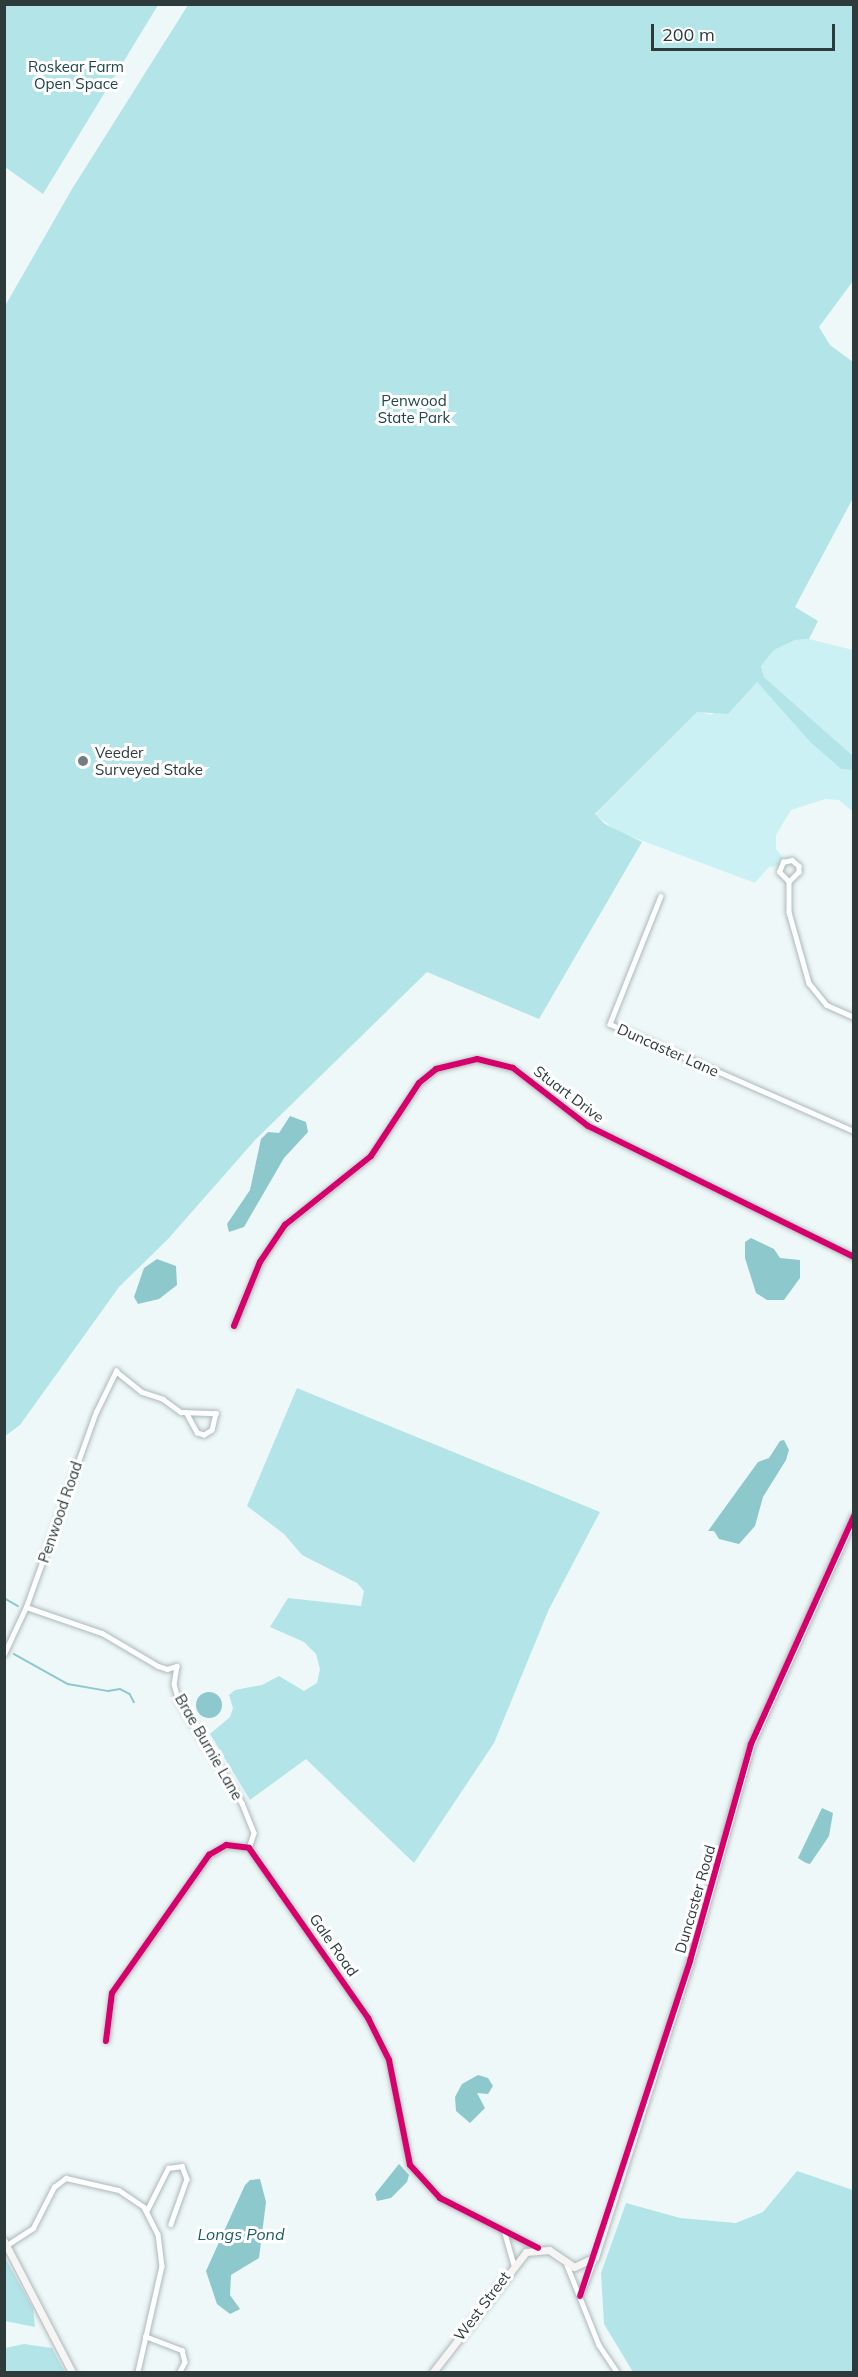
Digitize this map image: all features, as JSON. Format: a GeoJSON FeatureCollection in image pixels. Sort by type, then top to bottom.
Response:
{"type":"FeatureCollection","features":[{"type":"Feature","properties":{"kind":"street"},"geometry":{"type":"LineString","coordinates":[[789,882],[799,872],[799,866],[792,861],[783,862],[779,872],[789,882],[791,924],[809,983],[827,1005],[854,1017]]}},
{"type":"Feature","properties":{"kind":"street","name":"Duncaster Lane"},"geometry":{"type":"LineString","coordinates":[[662,896],[610,1024],[854,1131]]}},
{"type":"Feature","properties":{"kind":"street","name":"Stuart Drive"},"geometry":{"type":"LineString","coordinates":[[234,1326],[260,1262],[285,1225],[370,1156],[419,1083],[436,1069],[477,1059],[513,1068],[588,1126],[854,1257]]}},
{"type":"Feature","properties":{"kind":"street","name":"Penwood Road"},"geometry":{"type":"LineString","coordinates":[[4,1654],[26,1607],[96,1412],[116,1371],[142,1392],[186,1413]]}},
{"type":"Feature","properties":{"kind":"street"},"geometry":{"type":"LineString","coordinates":[[186,1413],[216,1413],[212,1430],[204,1435],[197,1433],[186,1413]]}},
{"type":"Feature","properties":{"kind":"street","name":"Duncaster Road"},"geometry":{"type":"LineString","coordinates":[[580,2296],[595,2257],[690,1961],[752,1744],[854,1516]]}},
{"type":"Feature","properties":{"kind":"street","name":"Brae Burnie Lane"},"geometry":{"type":"LineString","coordinates":[[26,1607],[102,1633],[158,1666],[167,1669],[177,1666],[174,1684],[179,1701],[243,1804],[254,1833],[249,1848]]}},
{"type":"Feature","properties":{"kind":"street"},"geometry":{"type":"LineString","coordinates":[[106,2041],[112,1993],[209,1855],[226,1845],[249,1848]]}},
{"type":"Feature","properties":{"kind":"street","name":"Gale Road"},"geometry":{"type":"LineString","coordinates":[[249,1848],[262,1862],[369,2018],[389,2060],[410,2165],[440,2198],[538,2248]]}},
{"type":"Feature","properties":{"kind":"street"},"geometry":{"type":"LineString","coordinates":[[147,2210],[168,2168],[182,2166],[187,2179],[171,2224]]}},
{"type":"Feature","properties":{"kind":"street"},"geometry":{"type":"LineString","coordinates":[[72,2373],[6,2243],[33,2228],[54,2187],[68,2177],[119,2190],[147,2210],[160,2240],[162,2266],[138,2373]]}},
{"type":"Feature","properties":{"kind":"street"},"geometry":{"type":"LineString","coordinates":[[504,2230],[514,2264]]}},
{"type":"Feature","properties":{"kind":"street"},"geometry":{"type":"LineString","coordinates":[[538,2248],[549,2250],[567,2265],[599,2345],[617,2373]]}},
{"type":"Feature","properties":{"kind":"street","name":"West Street"},"geometry":{"type":"LineString","coordinates":[[433,2373],[514,2264],[526,2252],[538,2248]]}},
{"type":"Feature","properties":{"kind":"street"},"geometry":{"type":"LineString","coordinates":[[567,2265],[586,2264],[595,2257]]}},
{"type":"Feature","properties":{"kind":"street"},"geometry":{"type":"LineString","coordinates":[[145,2336],[182,2350],[185,2362],[180,2373]]}},
{"type":"Feature","properties":{"kind":"shaded area"},"geometry":{"type":"Polygon","coordinates":[[[809,639],[853,650],[853,756],[764,677],[761,666],[774,650],[795,640],[809,639]]]}},
{"type":"Feature","properties":{"kind":"shaded area"},"geometry":{"type":"Polygon","coordinates":[[[756,681],[810,742],[841,769],[853,770],[853,812],[839,800],[825,799],[791,810],[776,835],[776,849],[786,861],[780,866],[769,867],[755,883],[619,832],[595,815],[697,711],[711,715],[756,681]]]}},
{"type":"Feature","properties":{"kind":"green space","name":"Roskear Farm Open Space"},"geometry":{"type":"Polygon","coordinates":[[[5,4],[158,5],[43,194],[5,167],[5,4]]]}},
{"type":"Feature","properties":{"kind":"green space","name":"Penwood State Park"},"geometry":{"type":"Polygon","coordinates":[[[188,5],[853,5],[853,281],[819,327],[830,345],[853,362],[853,498],[795,607],[818,621],[809,639],[795,640],[774,650],[761,666],[764,677],[853,756],[853,770],[841,769],[810,742],[757,682],[728,714],[697,712],[595,814],[605,824],[642,842],[539,1019],[427,972],[256,1139],[168,1239],[119,1287],[20,1425],[5,1436],[5,306],[72,189],[188,5]]]}},
{"type":"Feature","properties":{"kind":"green space"},"geometry":{"type":"Polygon","coordinates":[[[297,1388],[600,1512],[549,1609],[494,1743],[414,1863],[306,1759],[250,1800],[210,1734],[230,1717],[233,1708],[229,1695],[235,1690],[262,1685],[279,1676],[304,1691],[317,1683],[320,1669],[316,1654],[304,1642],[270,1627],[288,1598],[361,1606],[364,1591],[357,1583],[302,1555],[284,1534],[247,1506],[297,1388]]]}},
{"type":"Feature","properties":{"kind":"green space"},"geometry":{"type":"Polygon","coordinates":[[[797,2171],[853,2190],[853,2372],[633,2372],[604,2324],[601,2273],[626,2203],[680,2218],[736,2223],[763,2212],[797,2171]]]}},
{"type":"Feature","properties":{"kind":"green space"},"geometry":{"type":"Polygon","coordinates":[[[4,2256],[33,2308],[35,2327],[5,2321],[4,2256]]]}},
{"type":"Feature","properties":{"kind":"green space"},"geometry":{"type":"Polygon","coordinates":[[[24,2344],[52,2348],[65,2372],[5,2372],[5,2348],[24,2344]]]}},
{"type":"Feature","properties":{"kind":"water"},"geometry":{"type":"Polygon","coordinates":[[[290,1116],[306,1122],[308,1132],[284,1158],[244,1227],[229,1232],[227,1224],[250,1190],[261,1139],[268,1132],[279,1133],[290,1116]]]}},
{"type":"Feature","properties":{"kind":"water"},"geometry":{"type":"Polygon","coordinates":[[[751,1238],[774,1249],[780,1258],[800,1260],[800,1278],[784,1300],[767,1300],[756,1293],[745,1258],[745,1242],[751,1238]]]}},
{"type":"Feature","properties":{"kind":"water"},"geometry":{"type":"Polygon","coordinates":[[[157,1259],[176,1266],[177,1285],[159,1299],[138,1304],[134,1297],[144,1268],[157,1259]]]}},
{"type":"Feature","properties":{"kind":"water"},"geometry":{"type":"Polygon","coordinates":[[[784,1440],[789,1450],[786,1460],[763,1497],[755,1526],[739,1544],[719,1539],[714,1531],[708,1531],[758,1462],[769,1458],[780,1441],[784,1440]]]}},
{"type":"Feature","properties":{"kind":"water"},"geometry":{"type":"Polygon","coordinates":[[[209,1692],[218,1696],[222,1705],[218,1714],[209,1718],[200,1714],[196,1705],[200,1696],[209,1692]]]}},
{"type":"Feature","properties":{"kind":"water"},"geometry":{"type":"Polygon","coordinates":[[[822,1808],[833,1813],[829,1836],[810,1864],[806,1863],[798,1858],[822,1808]]]}},
{"type":"Feature","properties":{"kind":"water"},"geometry":{"type":"Polygon","coordinates":[[[478,2075],[488,2078],[493,2086],[488,2094],[477,2093],[485,2108],[470,2123],[456,2111],[455,2097],[462,2084],[478,2075]]]}},
{"type":"Feature","properties":{"kind":"water"},"geometry":{"type":"Polygon","coordinates":[[[399,2164],[409,2175],[407,2182],[391,2198],[377,2201],[375,2194],[399,2164]]]}},
{"type":"Feature","properties":{"kind":"water","name":"Longs Pond"},"geometry":{"type":"Polygon","coordinates":[[[260,2179],[266,2202],[259,2258],[231,2275],[230,2295],[240,2309],[230,2314],[217,2304],[206,2271],[245,2185],[250,2180],[260,2179]]]}},
{"type":"Feature","properties":{"kind":"waterway"},"geometry":{"type":"LineString","coordinates":[[4,1598],[18,1606]]}},
{"type":"Feature","properties":{"kind":"waterway"},"geometry":{"type":"LineString","coordinates":[[14,1654],[68,1684],[108,1691],[120,1689],[130,1694],[134,1702]]}},
{"type":"Feature","properties":{"kind":"cycle path"},"geometry":{"type":"LineString","coordinates":[[234,1326],[260,1262],[285,1225],[371,1156],[419,1083],[436,1069],[477,1059],[513,1068],[588,1126],[854,1257]]}},
{"type":"Feature","properties":{"kind":"cycle path"},"geometry":{"type":"LineString","coordinates":[[580,2296],[690,1961],[751,1744],[854,1516]]}},
{"type":"Feature","properties":{"kind":"cycle path"},"geometry":{"type":"LineString","coordinates":[[106,2041],[112,1993],[209,1855],[226,1845],[249,1848],[368,2018],[389,2060],[410,2165],[440,2198],[538,2248]]}},
{"type":"Feature","properties":{"kind":"place","name":"Veeder Surveyed Stake"},"geometry":{"type":"Point","coordinates":[83,761]}}]}
